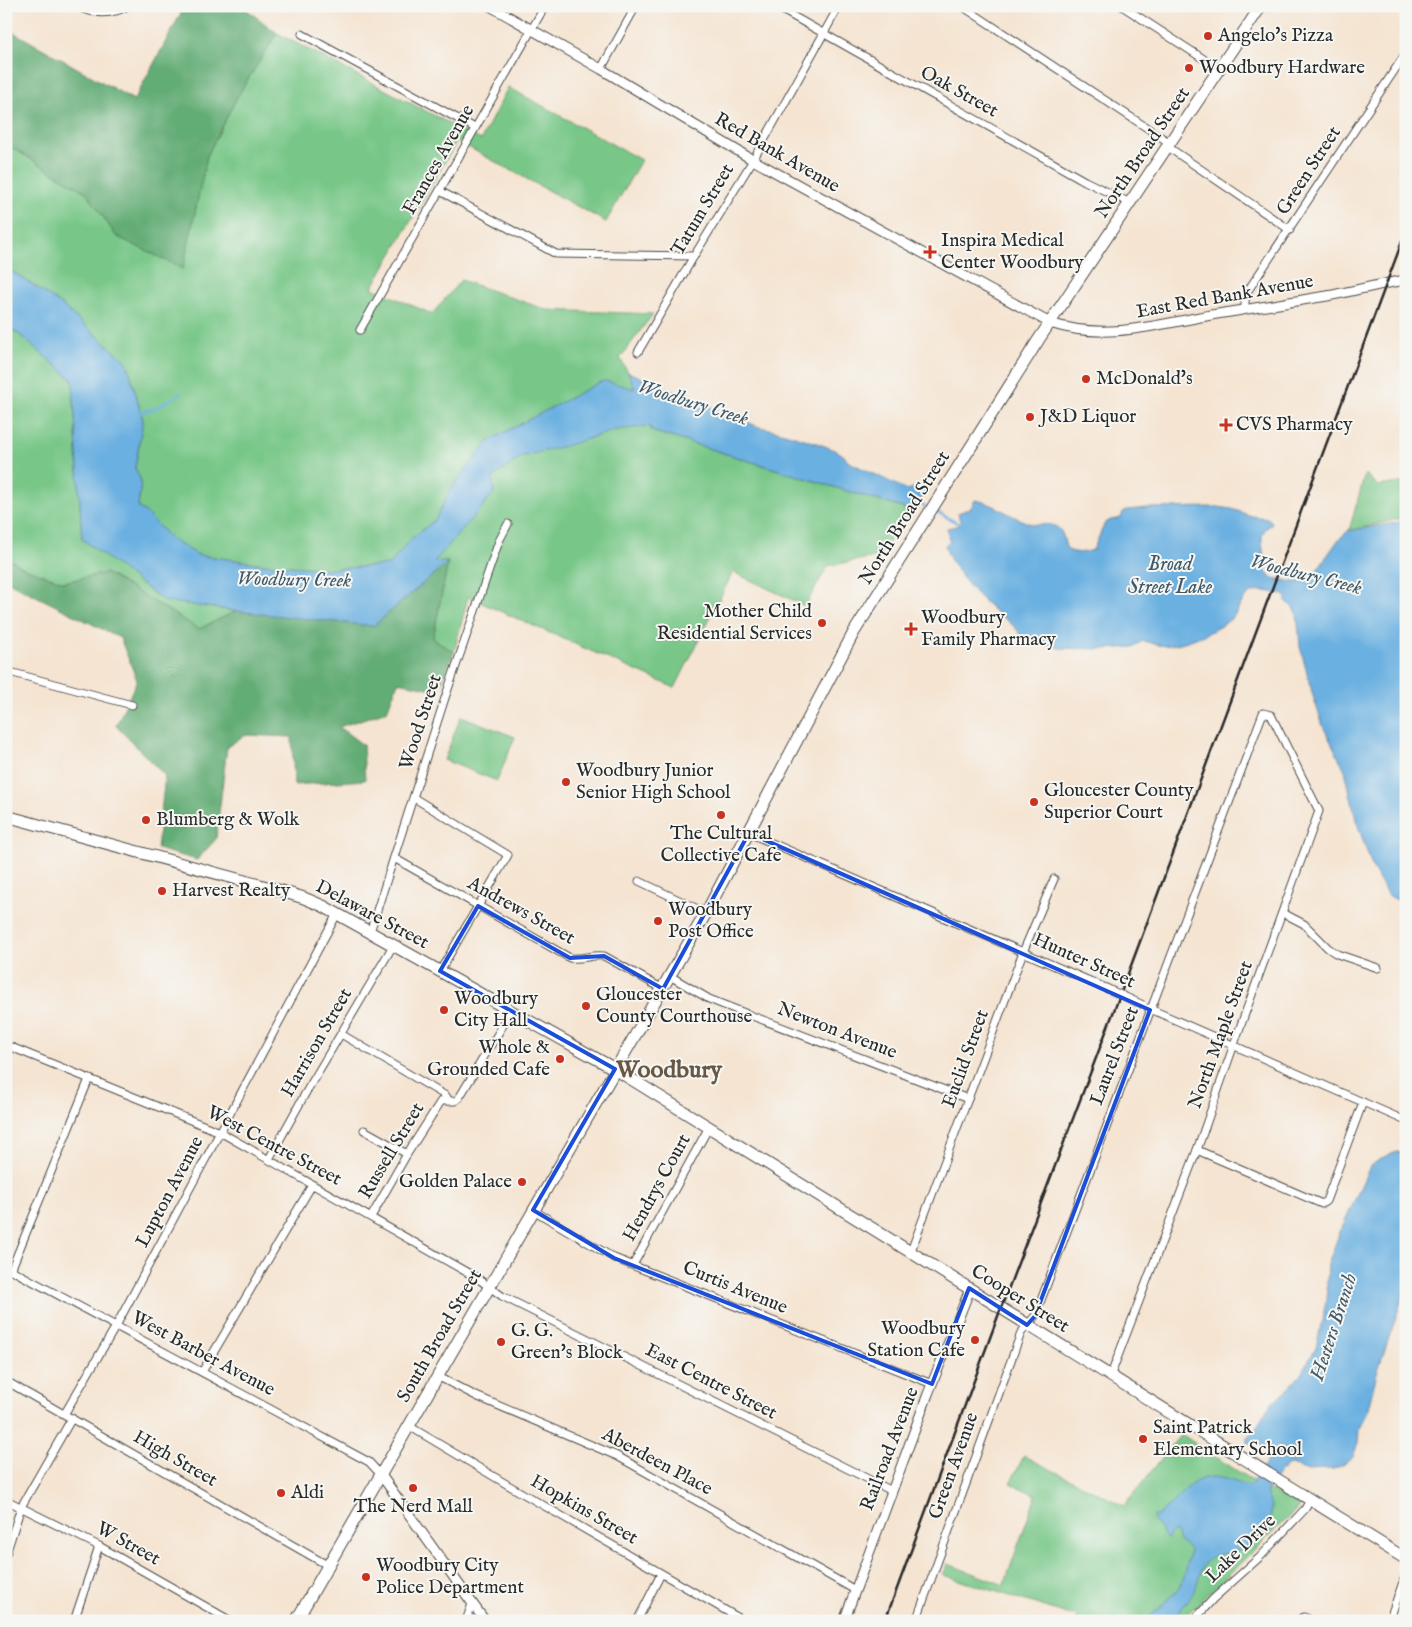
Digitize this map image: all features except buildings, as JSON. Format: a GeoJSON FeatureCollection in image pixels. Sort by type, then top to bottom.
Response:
{"type":"FeatureCollection","features":[{"type":"Feature","properties":{"kind":"main road","name":"North Broad Street"},"geometry":{"type":"LineString","coordinates":[[615,1069],[706,913],[749,834],[841,654],[1050,322],[1261,6]]}},
{"type":"Feature","properties":{"kind":"main road","name":"Delaware Street"},"geometry":{"type":"LineString","coordinates":[[6,816],[304,898],[394,944],[511,1012],[615,1069]]}},
{"type":"Feature","properties":{"kind":"main road","name":"Cooper Street"},"geometry":{"type":"LineString","coordinates":[[615,1069],[911,1251],[1275,1480],[1406,1559]]}},
{"type":"Feature","properties":{"kind":"main road","name":"South Broad Street"},"geometry":{"type":"LineString","coordinates":[[296,1621],[615,1069]]}},
{"type":"Feature","properties":{"kind":"street"},"geometry":{"type":"LineString","coordinates":[[77,6],[82,10],[100,13],[120,11],[128,6]]}},
{"type":"Feature","properties":{"kind":"street","name":"Red Bank Avenue"},"geometry":{"type":"LineString","coordinates":[[490,6],[601,69],[753,160],[1050,322]]}},
{"type":"Feature","properties":{"kind":"street","name":"Frances Avenue"},"geometry":{"type":"LineString","coordinates":[[360,330],[545,6]]}},
{"type":"Feature","properties":{"kind":"street"},"geometry":{"type":"LineString","coordinates":[[601,69],[636,6]]}},
{"type":"Feature","properties":{"kind":"street","name":"Oak Street"},"geometry":{"type":"LineString","coordinates":[[775,6],[1085,181],[1130,203]]}},
{"type":"Feature","properties":{"kind":"street","name":"Tatum Street"},"geometry":{"type":"LineString","coordinates":[[638,352],[753,160],[839,6]]}},
{"type":"Feature","properties":{"kind":"street"},"geometry":{"type":"LineString","coordinates":[[962,6],[1169,145],[1290,230]]}},
{"type":"Feature","properties":{"kind":"street"},"geometry":{"type":"LineString","coordinates":[[1122,6],[1219,69]]}},
{"type":"Feature","properties":{"kind":"street"},"geometry":{"type":"LineString","coordinates":[[302,34],[475,128]]}},
{"type":"Feature","properties":{"kind":"street","name":"Green Street"},"geometry":{"type":"LineString","coordinates":[[1245,309],[1248,292],[1406,53]]}},
{"type":"Feature","properties":{"kind":"street"},"geometry":{"type":"LineString","coordinates":[[440,191],[556,254],[694,256]]}},
{"type":"Feature","properties":{"kind":"street","name":"East Red Bank Avenue"},"geometry":{"type":"LineString","coordinates":[[1050,322],[1070,329],[1105,332],[1138,329],[1328,296],[1381,283],[1406,280]]}},
{"type":"Feature","properties":{"kind":"street","name":"Wood Street"},"geometry":{"type":"LineString","coordinates":[[370,932],[445,698],[499,541],[508,524]]}},
{"type":"Feature","properties":{"kind":"street"},"geometry":{"type":"LineString","coordinates":[[6,671],[132,706]]}},
{"type":"Feature","properties":{"kind":"street","name":"North Maple Street"},"geometry":{"type":"LineString","coordinates":[[1110,1376],[1197,1150],[1319,811],[1271,715],[1263,713]]}},
{"type":"Feature","properties":{"kind":"street","name":"Laurel Street"},"geometry":{"type":"LineString","coordinates":[[1027,1325],[1035,1316],[1263,713]]}},
{"type":"Feature","properties":{"kind":"street"},"geometry":{"type":"LineString","coordinates":[[414,798],[508,854],[440,971]]}},
{"type":"Feature","properties":{"kind":"street","name":"Hunter Street"},"geometry":{"type":"LineString","coordinates":[[749,834],[1108,989],[1150,1010],[1406,1121]]}},
{"type":"Feature","properties":{"kind":"street","name":"Andrews Street"},"geometry":{"type":"LineString","coordinates":[[394,858],[570,958],[604,956],[662,988]]}},
{"type":"Feature","properties":{"kind":"street","name":"Euclid Street"},"geometry":{"type":"LineString","coordinates":[[911,1251],[1023,952],[1054,879]]}},
{"type":"Feature","properties":{"kind":"street"},"geometry":{"type":"LineString","coordinates":[[639,881],[706,913]]}},
{"type":"Feature","properties":{"kind":"street"},"geometry":{"type":"LineString","coordinates":[[1282,913],[1304,924],[1328,948],[1337,954],[1378,968]]}},
{"type":"Feature","properties":{"kind":"street","name":"Lupton Avenue"},"geometry":{"type":"LineString","coordinates":[[64,1414],[116,1326],[337,914]]}},
{"type":"Feature","properties":{"kind":"street","name":"Harrison Street"},"geometry":{"type":"LineString","coordinates":[[269,1160],[305,1094],[394,944]]}},
{"type":"Feature","properties":{"kind":"street","name":"Newton Avenue"},"geometry":{"type":"LineString","coordinates":[[670,976],[724,1006],[968,1099]]}},
{"type":"Feature","properties":{"kind":"street","name":"Russell Street"},"geometry":{"type":"LineString","coordinates":[[371,1217],[406,1154],[441,1101],[455,1101],[459,1098],[511,1012]]}},
{"type":"Feature","properties":{"kind":"street"},"geometry":{"type":"LineString","coordinates":[[341,1034],[446,1096],[449,1101]]}},
{"type":"Feature","properties":{"kind":"street","name":"West Centre Street"},"geometry":{"type":"LineString","coordinates":[[6,1045],[220,1132],[477,1278],[489,1287]]}},
{"type":"Feature","properties":{"kind":"street"},"geometry":{"type":"LineString","coordinates":[[9,1269],[89,1079]]}},
{"type":"Feature","properties":{"kind":"street"},"geometry":{"type":"LineString","coordinates":[[1197,1150],[1322,1204],[1326,1201],[1362,1102]]}},
{"type":"Feature","properties":{"kind":"street","name":"Hendrys Court"},"geometry":{"type":"LineString","coordinates":[[633,1265],[709,1127]]}},
{"type":"Feature","properties":{"kind":"street"},"geometry":{"type":"LineString","coordinates":[[364,1130],[406,1154]]}},
{"type":"Feature","properties":{"kind":"street"},"geometry":{"type":"LineString","coordinates":[[202,1372],[312,1185]]}},
{"type":"Feature","properties":{"kind":"street","name":"Curtis Avenue"},"geometry":{"type":"LineString","coordinates":[[533,1210],[614,1258],[932,1384]]}},
{"type":"Feature","properties":{"kind":"street","name":"West Barber Avenue"},"geometry":{"type":"LineString","coordinates":[[9,1269],[369,1462],[381,1475]]}},
{"type":"Feature","properties":{"kind":"street","name":"East Centre Street"},"geometry":{"type":"LineString","coordinates":[[489,1287],[510,1300],[892,1491]]}},
{"type":"Feature","properties":{"kind":"street","name":"Railroad Avenue"},"geometry":{"type":"LineString","coordinates":[[844,1621],[932,1384],[970,1288]]}},
{"type":"Feature","properties":{"kind":"street","name":"Green Avenue"},"geometry":{"type":"LineString","coordinates":[[916,1621],[1021,1333],[1027,1325]]}},
{"type":"Feature","properties":{"kind":"street","name":"Aberdeen Place"},"geometry":{"type":"LineString","coordinates":[[437,1376],[476,1396],[617,1456],[855,1590]]}},
{"type":"Feature","properties":{"kind":"street","name":"High Street"},"geometry":{"type":"LineString","coordinates":[[6,1381],[327,1565]]}},
{"type":"Feature","properties":{"kind":"street"},"geometry":{"type":"LineString","coordinates":[[6,1554],[21,1507],[72,1418]]}},
{"type":"Feature","properties":{"kind":"street","name":"Hopkins Street"},"geometry":{"type":"LineString","coordinates":[[409,1426],[744,1621]]}},
{"type":"Feature","properties":{"kind":"street"},"geometry":{"type":"LineString","coordinates":[[381,1475],[486,1621]]}},
{"type":"Feature","properties":{"kind":"street","name":"W Street"},"geometry":{"type":"LineString","coordinates":[[6,1500],[99,1546],[231,1621]]}},
{"type":"Feature","properties":{"kind":"street","name":"Lake Drive"},"geometry":{"type":"LineString","coordinates":[[1193,1621],[1213,1599],[1260,1557],[1310,1500]]}},
{"type":"Feature","properties":{"kind":"street"},"geometry":{"type":"LineString","coordinates":[[74,1621],[99,1546]]}},
{"type":"Feature","properties":{"kind":"street"},"geometry":{"type":"LineString","coordinates":[[637,1621],[661,1574]]}},
{"type":"Feature","properties":{"kind":"street"},"geometry":{"type":"LineString","coordinates":[[1389,1621],[1406,1574]]}},
{"type":"Feature","properties":{"kind":"street"},"geometry":{"type":"LineString","coordinates":[[466,1621],[472,1604]]}},
{"type":"Feature","properties":{"kind":"street"},"geometry":{"type":"LineString","coordinates":[[1296,1621],[1304,1618],[1312,1621]]}},
{"type":"Feature","properties":{"kind":"highlighted area"},"geometry":{"type":"Polygon","coordinates":[[[749,833],[1150,1010],[1035,1316],[1027,1325],[969,1288],[932,1384],[614,1258],[533,1210],[615,1069],[440,971],[478,906],[570,958],[604,956],[663,989],[749,833]]]}},
{"type":"Feature","properties":{"kind":"green space"},"geometry":{"type":"Polygon","coordinates":[[[185,6],[242,6],[277,33],[237,97],[207,156],[183,269],[116,236],[87,193],[6,144],[6,28],[134,100],[185,6]]]}},
{"type":"Feature","properties":{"kind":"green space"},"geometry":{"type":"Polygon","coordinates":[[[277,33],[481,140],[508,87],[641,160],[606,222],[457,141],[372,288],[432,314],[461,280],[547,310],[653,314],[620,358],[628,372],[652,431],[909,510],[880,556],[828,566],[805,606],[733,572],[675,688],[468,597],[454,652],[433,638],[448,562],[330,569],[263,564],[198,555],[171,539],[138,507],[141,481],[135,468],[143,420],[127,362],[59,303],[6,267],[6,144],[87,193],[116,236],[183,268],[207,156],[237,97],[277,33]]]}},
{"type":"Feature","properties":{"kind":"green space"},"geometry":{"type":"Polygon","coordinates":[[[6,326],[20,335],[73,380],[82,539],[164,601],[236,611],[199,629],[106,573],[64,582],[24,568],[6,557],[6,326]]]}},
{"type":"Feature","properties":{"kind":"green space"},"geometry":{"type":"Polygon","coordinates":[[[1365,474],[1378,486],[1406,482],[1406,517],[1349,531],[1365,474]]]}},
{"type":"Feature","properties":{"kind":"green space"},"geometry":{"type":"Polygon","coordinates":[[[6,557],[24,568],[64,582],[106,573],[199,629],[236,611],[373,626],[448,562],[433,638],[454,652],[438,690],[398,682],[387,711],[339,727],[363,745],[365,780],[294,785],[292,737],[245,735],[227,747],[216,839],[197,860],[157,849],[165,776],[116,726],[137,680],[120,638],[6,581],[6,557]]]}},
{"type":"Feature","properties":{"kind":"green space"},"geometry":{"type":"Polygon","coordinates":[[[461,716],[515,737],[497,781],[444,760],[461,716]]]}},
{"type":"Feature","properties":{"kind":"green space"},"geometry":{"type":"Polygon","coordinates":[[[1181,1434],[1251,1480],[1300,1506],[1180,1621],[1076,1621],[1077,1617],[943,1575],[948,1564],[1004,1585],[1036,1495],[1010,1483],[1024,1456],[1124,1506],[1181,1434]]]}},
{"type":"Feature","properties":{"kind":"water"},"geometry":{"type":"Polygon","coordinates":[[[6,267],[59,303],[127,362],[143,420],[135,468],[141,481],[138,507],[171,539],[198,555],[263,564],[330,569],[389,565],[412,538],[435,520],[452,487],[490,440],[600,382],[606,381],[635,389],[628,372],[759,427],[789,434],[837,451],[847,461],[907,490],[921,486],[928,489],[918,503],[909,510],[652,431],[650,426],[616,430],[565,446],[523,456],[493,477],[494,493],[434,562],[448,562],[373,626],[164,601],[82,539],[73,380],[20,335],[6,326],[6,267]]]}},
{"type":"Feature","properties":{"kind":"water","name":"Broad Street Lake"},"geometry":{"type":"Polygon","coordinates":[[[975,500],[990,504],[1032,524],[1055,526],[1062,532],[1067,549],[1073,552],[1093,550],[1105,523],[1121,518],[1123,512],[1127,510],[1218,507],[1232,509],[1251,516],[1267,518],[1271,521],[1272,524],[1265,529],[1262,535],[1264,556],[1261,565],[1272,578],[1294,582],[1309,581],[1339,539],[1348,531],[1406,521],[1406,903],[1387,894],[1373,869],[1356,820],[1345,770],[1323,726],[1313,696],[1300,646],[1297,612],[1286,601],[1286,596],[1265,591],[1252,593],[1246,597],[1233,617],[1227,622],[1208,633],[1176,644],[1158,645],[1143,641],[1133,647],[1105,649],[1058,648],[1032,640],[1022,640],[1015,628],[989,606],[966,582],[948,554],[945,545],[950,542],[947,528],[961,525],[958,513],[971,508],[975,500]]]}},
{"type":"Feature","properties":{"kind":"water","name":"Hesters Branch"},"geometry":{"type":"Polygon","coordinates":[[[1396,1152],[1406,1153],[1406,1287],[1377,1373],[1367,1413],[1359,1429],[1358,1444],[1353,1457],[1334,1469],[1305,1470],[1291,1465],[1287,1466],[1283,1471],[1281,1470],[1266,1492],[1271,1506],[1271,1519],[1259,1538],[1244,1549],[1213,1556],[1208,1560],[1204,1564],[1193,1593],[1171,1621],[1145,1621],[1178,1590],[1185,1574],[1190,1550],[1179,1541],[1176,1532],[1172,1532],[1168,1539],[1166,1538],[1153,1521],[1153,1516],[1158,1516],[1193,1483],[1201,1479],[1216,1477],[1248,1486],[1253,1484],[1270,1453],[1261,1445],[1248,1443],[1248,1438],[1254,1432],[1268,1408],[1285,1393],[1301,1374],[1316,1348],[1326,1302],[1328,1264],[1339,1231],[1370,1166],[1396,1152]]]}},
{"type":"Feature","properties":{"kind":"waterway"},"geometry":{"type":"LineString","coordinates":[[6,355],[12,371],[11,378],[6,386]]}},
{"type":"Feature","properties":{"kind":"waterway"},"geometry":{"type":"LineString","coordinates":[[138,413],[158,407],[181,393]]}},
{"type":"Feature","properties":{"kind":"waterway","name":"Woodbury Creek"},"geometry":{"type":"LineString","coordinates":[[918,503],[927,508]]}},
{"type":"Feature","properties":{"kind":"waterway","name":"Woodbury Creek"},"geometry":{"type":"LineString","coordinates":[[935,511],[963,526]]}},
{"type":"Feature","properties":{"kind":"railway"},"geometry":{"type":"LineString","coordinates":[[885,1621],[1406,231]]}},
{"type":"Feature","properties":{"kind":"place","name":"Angelo's Pizza"},"geometry":{"type":"Point","coordinates":[1208,36]}},
{"type":"Feature","properties":{"kind":"place","name":"Woodbury Hardware"},"geometry":{"type":"Point","coordinates":[1189,68]}},
{"type":"Feature","properties":{"kind":"place","name":"Inspira Medical Center Woodbury"},"geometry":{"type":"Point","coordinates":[930,252]}},
{"type":"Feature","properties":{"kind":"place","name":"McDonald's"},"geometry":{"type":"Point","coordinates":[1086,379]}},
{"type":"Feature","properties":{"kind":"place","name":"J&D Liquor"},"geometry":{"type":"Point","coordinates":[1030,417]}},
{"type":"Feature","properties":{"kind":"place","name":"CVS Pharmacy"},"geometry":{"type":"Point","coordinates":[1226,425]}},
{"type":"Feature","properties":{"kind":"place","name":"Mother Child Residential Services"},"geometry":{"type":"Point","coordinates":[822,623]}},
{"type":"Feature","properties":{"kind":"place","name":"Woodbury Family Pharmacy"},"geometry":{"type":"Point","coordinates":[911,629]}},
{"type":"Feature","properties":{"kind":"place","name":"Woodbury Junior Senior High School"},"geometry":{"type":"Point","coordinates":[566,782]}},
{"type":"Feature","properties":{"kind":"place","name":"Gloucester County Superior Court"},"geometry":{"type":"Point","coordinates":[1034,802]}},
{"type":"Feature","properties":{"kind":"place","name":"The Cultural Collective Cafe"},"geometry":{"type":"Point","coordinates":[721,815]}},
{"type":"Feature","properties":{"kind":"place","name":"Blumberg & Wolk"},"geometry":{"type":"Point","coordinates":[146,820]}},
{"type":"Feature","properties":{"kind":"place","name":"Harvest Realty"},"geometry":{"type":"Point","coordinates":[162,891]}},
{"type":"Feature","properties":{"kind":"place","name":"Woodbury Post Office"},"geometry":{"type":"Point","coordinates":[658,921]}},
{"type":"Feature","properties":{"kind":"place","name":"Gloucester County Courthouse"},"geometry":{"type":"Point","coordinates":[586,1006]}},
{"type":"Feature","properties":{"kind":"place","name":"Woodbury City Hall"},"geometry":{"type":"Point","coordinates":[444,1010]}},
{"type":"Feature","properties":{"kind":"place","name":"Whole & Grounded Cafe"},"geometry":{"type":"Point","coordinates":[560,1059]}},
{"type":"Feature","properties":{"kind":"place","name":"Golden Palace"},"geometry":{"type":"Point","coordinates":[522,1182]}},
{"type":"Feature","properties":{"kind":"place","name":"Woodbury Station Cafe"},"geometry":{"type":"Point","coordinates":[975,1340]}},
{"type":"Feature","properties":{"kind":"place","name":"G. G. Green's Block"},"geometry":{"type":"Point","coordinates":[501,1342]}},
{"type":"Feature","properties":{"kind":"place","name":"Saint Patrick Elementary School"},"geometry":{"type":"Point","coordinates":[1143,1439]}},
{"type":"Feature","properties":{"kind":"place","name":"The Nerd Mall"},"geometry":{"type":"Point","coordinates":[413,1488]}},
{"type":"Feature","properties":{"kind":"place","name":"Aldi"},"geometry":{"type":"Point","coordinates":[281,1493]}},
{"type":"Feature","properties":{"kind":"place","name":"Woodbury City Police Department"},"geometry":{"type":"Point","coordinates":[366,1577]}},
{"type":"Feature","properties":{"kind":"district","name":"Woodbury"},"geometry":{"type":"Point","coordinates":[669,1070]}}]}
